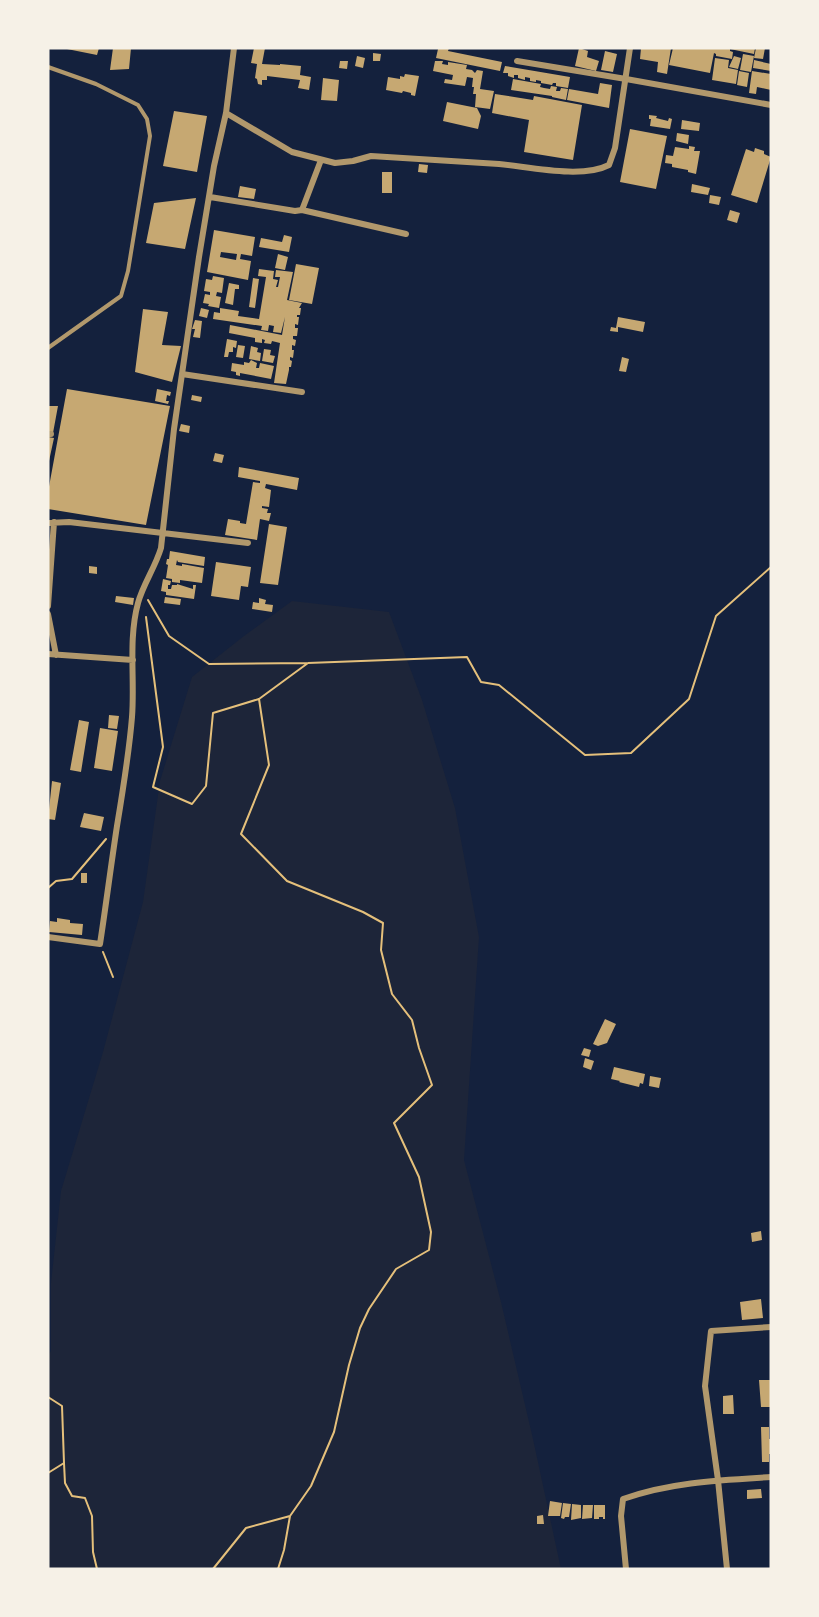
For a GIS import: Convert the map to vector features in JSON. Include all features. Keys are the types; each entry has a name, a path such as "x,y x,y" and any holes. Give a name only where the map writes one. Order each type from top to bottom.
{"street":[{"path":"48,937 100,944 132,718 134,681 132,660 137,604 157,563 161,548 174,429 199,257 214,166 226,113 234,48"},
{"path":"226,113 292,152 334,163 371,156 500,164 546,170 599,170 609,165 613,158 630,48"},
{"path":"517,61 626,78 771,105"},
{"path":"302,210 321,160"},
{"path":"210,197 295,211 302,210 406,234"},
{"path":"182,374 302,392"},
{"path":"48,606 51,522 69,522 248,543"},
{"path":"48,614 56,655"},
{"path":"48,654 132,660"},
{"path":"727,1569 705,1386 711,1331 771,1327"},
{"path":"626,1569 621,1516 623,1499 644,1491 718,1480 771,1477"}],"lane":[{"path":"48,67 96,84 138,105 147,119 150,136 128,271 121,296 48,348"}],"path":[{"path":"142,590 169,636 209,664 467,657 481,682 499,685 585,755 631,753 689,699 716,616 771,567"},
{"path":"145,613 164,747 153,787 192,804 206,786 213,713 259,699 309,663"},
{"path":"259,699 269,765 241,834 287,881 363,912 383,923 381,950 392,994 412,1020 432,1085 394,1123 419,1177 431,1232 429,1250 396,1269 369,1309 360,1328 334,1432 311,1486 290,1516 278,1569"},
{"path":"48,888 56,881 72,879 117,825"},
{"path":"100,944 113,977"},
{"path":"48,1397 62,1406 65,1483 72,1496 85,1498 92,1516 93,1552 97,1569"},
{"path":"48,1473 64,1463"},
{"path":"213,1569 246,1528 290,1516"}],"shaded area":[{"path":"292,601 389,612 422,700 455,808 479,937 464,1160 501,1302 561,1569 48,1569 48,1355 51,1351 51,1283 61,1191 103,1052 143,902 160,781 192,677"}],"building":[{"path":"67,48 99,48 97,55"},
{"path":"113,48 131,48 129,69 110,70"},
{"path":"254,48 265,48 262,64 301,66 300,75 311,77 309,90 298,88 300,80 267,76 267,80 262,80 262,85 258,84 255,78 257,64 251,63"},
{"path":"440,48 449,48 448,51 502,62 500,71 436,58"},
{"path":"579,48 588,51 587,57 599,61 596,71 575,66"},
{"path":"641,48 671,48 667,74 657,72 658,62 640,59"},
{"path":"673,48 755,48 754,54 730,49 733,52 732,59 716,56 714,53 710,73 669,65"},
{"path":"756,48 765,48 763,59 754,58"},
{"path":"605,51 617,54 613,72 601,70"},
{"path":"373,53 381,54 380,61 373,61"},
{"path":"743,54 754,56 751,72 740,70"},
{"path":"357,56 365,58 363,68 355,66"},
{"path":"734,56 741,58 738,69 729,67"},
{"path":"715,58 729,60 728,68 738,70 736,84 712,80"},
{"path":"754,60 771,64 771,71 753,68"},
{"path":"340,61 348,61 347,69 339,68"},
{"path":"435,61 443,61 442,64 448,65 448,62 467,65 466,69 475,73 477,70 483,71 480,89 494,91 490,109 475,107 476,94 473,94 473,78 467,77 465,86 444,83 445,79 452,80 453,75 433,71"},
{"path":"505,66 570,77 568,88 556,86 556,83 552,85 536,80 536,82 530,81 530,78 525,77 525,80 518,78 518,75 514,75 514,78 508,76 508,73 503,73"},
{"path":"739,71 749,73 747,87 737,85"},
{"path":"752,71 771,74 771,90 757,87 756,94 749,93"},
{"path":"405,74 419,76 415,96 403,91 402,93 386,90 388,77 400,79 400,76 404,77"},
{"path":"323,78 339,80 337,101 321,100"},
{"path":"513,79 541,84 540,87 544,88 557,87 556,91 560,91 561,88 568,89 566,100 511,90"},
{"path":"600,83 612,85 609,108 567,100 569,89 598,94"},
{"path":"495,94 533,100 534,96 582,105 573,160 524,152 529,120 492,113"},
{"path":"447,102 477,108 481,116 478,129 443,121"},
{"path":"174,111 207,116 197,172 163,166"},
{"path":"649,115 668,121 669,118 672,119 670,129 650,126"},
{"path":"682,120 700,123 699,131 681,129"},
{"path":"630,129 667,136 656,189 620,182"},
{"path":"677,133 689,135 688,144 676,141"},
{"path":"689,146 695,147 694,151 700,151 696,174 665,163 666,155 673,156 675,147 689,149"},
{"path":"755,148 771,157 757,203 731,195 746,149 754,152"},
{"path":"419,164 428,165 427,173 418,172"},
{"path":"382,172 392,172 392,193 382,193"},
{"path":"692,184 710,188 708,195 691,192"},
{"path":"240,186 256,189 254,199 238,197"},
{"path":"710,195 721,197 719,205 709,203"},
{"path":"196,198 185,249 146,243 154,203"},
{"path":"730,210 740,213 737,223 727,220"},
{"path":"214,230 255,237 252,256 241,254 240,259 251,261 248,280 207,272","holes":["221,252 237,254 236,260 220,257"]},
{"path":"284,235 292,237 289,252 259,247 261,238 282,242"},
{"path":"278,254 288,257 285,270 275,268"},
{"path":"296,264 319,268 312,304 289,300"},
{"path":"259,269 274,271 273,279 278,280 276,287 278,287 280,277 275,277 276,270 293,272 287,300 302,303 299,308 301,308 300,315 297,315 298,325 295,324 295,328 298,328 297,336 293,336 296,340 295,346 292,345 293,358 290,357 292,361 286,384 274,383 280,343 272,341 271,344 264,343 265,340 262,339 262,343 255,342 255,338 229,333 230,325 282,335 285,317 281,333 273,332 274,326 269,325 268,331 261,330 262,326 213,319 214,312 220,313 220,308 239,311 238,316 259,319 266,277 258,276"},
{"path":"213,276 224,278 222,293 217,292 216,296 221,297 219,308 203,303 205,294 210,295 210,292 204,291 206,279 212,280"},
{"path":"253,278 259,279 255,308 249,307"},
{"path":"229,283 239,285 239,289 235,289 233,305 225,303"},
{"path":"201,308 209,310 207,318 199,316"},
{"path":"143,309 168,312 162,345 181,346 172,382 135,372"},
{"path":"618,317 645,322 643,332 618,327 618,332 610,331 611,327 616,328"},
{"path":"195,320 202,321 200,338 193,337 195,329 192,329"},
{"path":"227,339 237,341 236,348 233,347 233,352 229,352 228,357 224,357"},
{"path":"238,345 245,346 243,358 236,357"},
{"path":"251,346 258,348 257,352 261,353 260,361 249,359"},
{"path":"264,349 271,350 270,355 275,356 273,363 262,361"},
{"path":"622,357 629,359 626,372 619,371"},
{"path":"251,360 257,363 256,368 259,368 260,363 274,366 271,379 240,373 240,376 231,371 232,363 244,365 244,362 249,363"},
{"path":"67,389 170,406 146,525 48,509 48,492"},
{"path":"157,389 171,392 170,396 167,395 168,404 155,401"},
{"path":"192,395 202,397 201,402 191,400"},
{"path":"48,406 58,406 53,433 48,432"},
{"path":"181,424 190,426 189,433 179,431"},
{"path":"48,437 54,438 49,461 48,461"},
{"path":"215,453 224,455 222,463 213,461"},
{"path":"239,467 299,478 297,490 266,484 265,488 271,490 269,507 262,506 262,508 268,509 267,513 271,513 269,521 260,519 257,540 225,535 228,519 246,524 253,482 260,483 260,481 238,477"},
{"path":"269,524 287,527 278,585 260,583"},
{"path":"170,551 205,557 204,566 177,560 176,565 204,568 202,583 180,580 180,583 172,582 172,579 166,578 168,565 166,564"},
{"path":"216,562 251,567 248,587 241,586 239,600 211,596"},
{"path":"89,566 97,567 97,574 89,573"},
{"path":"163,579 171,581 168,589 177,584 193,589 193,585 196,585 194,599 166,595 166,592 161,591"},
{"path":"116,596 134,598 133,605 115,602"},
{"path":"165,597 181,599 180,605 164,603"},
{"path":"259,598 266,600 265,604 273,605 272,612 252,609 253,602 259,603"},
{"path":"109,715 119,716 117,729 108,728"},
{"path":"79,720 89,722 81,772 70,770"},
{"path":"100,728 118,731 112,771 94,768"},
{"path":"52,781 61,783 55,820 48,819"},
{"path":"84,813 104,817 101,831 80,827"},
{"path":"81,873 87,873 87,883 81,883"},
{"path":"57,918 70,920 70,923 83,924 82,935 49,932 50,921 57,922"},
{"path":"605,1019 616,1024 607,1043 598,1046 593,1044"},
{"path":"584,1048 591,1050 589,1057 581,1055"},
{"path":"585,1058 594,1061 591,1070 583,1067"},
{"path":"614,1067 645,1074 643,1084 640,1083 639,1087 611,1079"},
{"path":"650,1076 661,1078 659,1088 649,1086"},
{"path":"761,1231 762,1240 752,1242 751,1233"},
{"path":"761,1299 763,1318 742,1320 740,1302"},
{"path":"759,1380 771,1380 771,1407 761,1407"},
{"path":"733,1395 734,1414 723,1414 723,1396"},
{"path":"761,1427 769,1427 771,1454 769,1454 769,1462 762,1462"},
{"path":"761,1489 762,1498 747,1499 747,1490"},
{"path":"550,1501 562,1503 560,1516 548,1516"},
{"path":"563,1503 571,1504 569,1517 564,1519 561,1518"},
{"path":"572,1504 581,1505 581,1518 571,1520"},
{"path":"583,1505 593,1505 592,1518 582,1519"},
{"path":"594,1505 605,1505 605,1519 599,1517 599,1519 594,1519"},
{"path":"543,1515 544,1524 537,1524 537,1516"}]}
